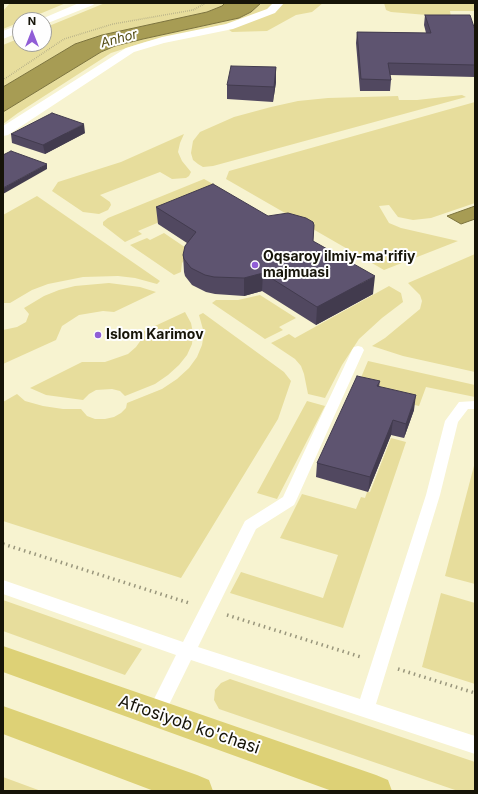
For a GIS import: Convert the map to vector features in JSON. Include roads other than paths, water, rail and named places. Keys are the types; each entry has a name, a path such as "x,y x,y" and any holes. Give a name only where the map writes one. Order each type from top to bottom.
{"main road":[{"name":"Afrosiyob ko'chasi","path":"3,659 376,791"},
{"path":"3,720 197,791"}],"street":[{"path":"52,15 82,3"},
{"path":"52,18 89,3"},
{"path":"3,132 130,50 162,40 229,27 271,11 279,3"}],"lane":[{"path":"156,714 250,525 289,501 358,350"},
{"path":"366,709 433,495 452,421 464,405 475,405"},
{"path":"3,587 187,651 475,745"}],"water":[{"name":"Anhor","path":"225,3 261,3 251,12 239,18 115,46 101,52 3,112 3,87 75,44 102,35 207,12 222,6"},
{"path":"475,206 475,219 461,224 447,216"}],"place":[{"name":"Oqsaroy ilmiy-ma'rifiy majmuasi","path":"255,265"},
{"name":"Islom Karimov","path":"98,335"}]}
